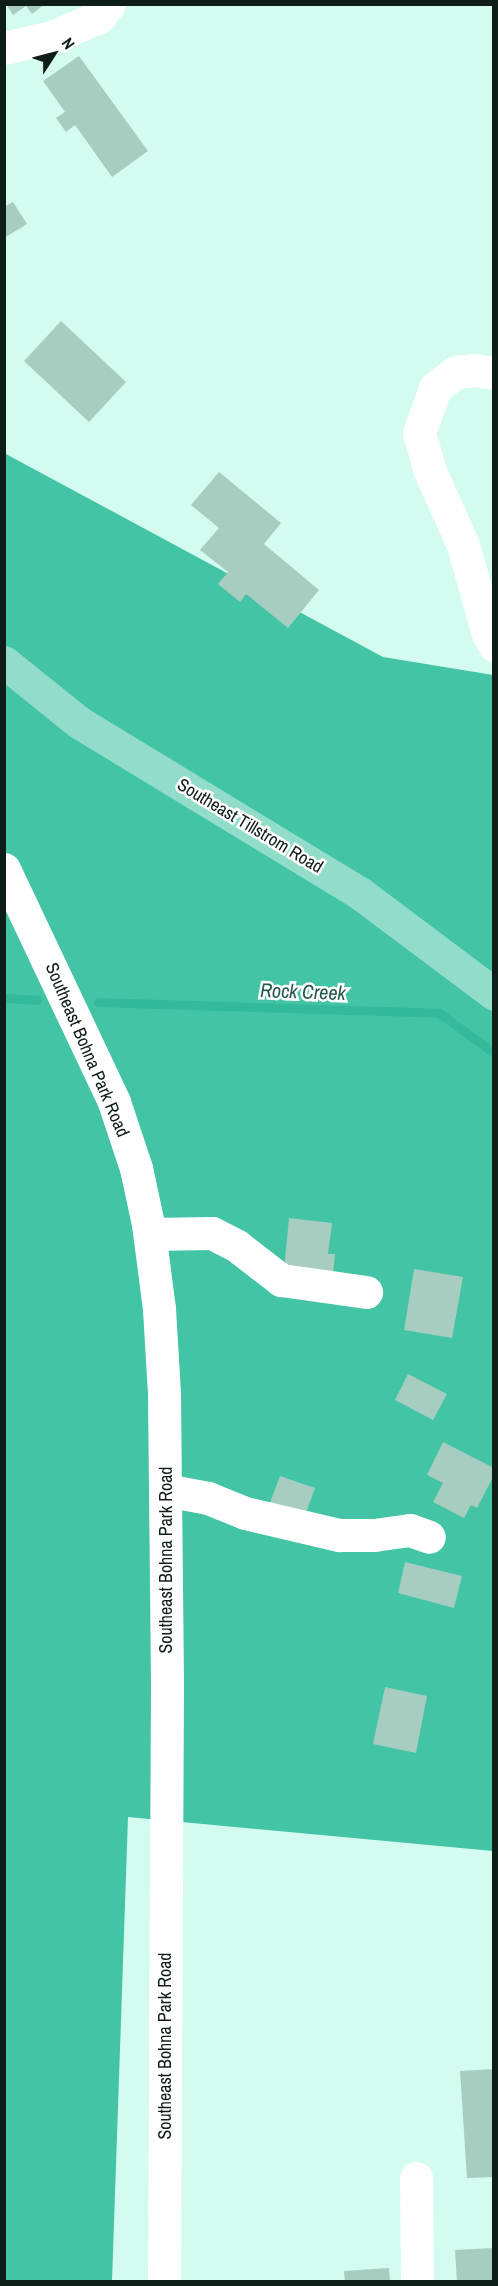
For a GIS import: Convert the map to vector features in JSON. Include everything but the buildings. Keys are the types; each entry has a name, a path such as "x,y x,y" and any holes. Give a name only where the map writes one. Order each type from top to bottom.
{"main road":[{"name":"Southeast Tillstrom Road","path":"4,663 80,723 361,894 494,994"}],"street":[{"path":"4,48 52,37 99,17 109,4"},
{"path":"494,373 475,370 456,372 435,387 424,412 419,433 429,469 463,545 494,645"},
{"name":"Southeast Bohna Park Road","path":"4,869 114,1102 136,1168 150,1234 159,1309 164,1383 165,1491 164,2282"},
{"path":"150,1234 212,1233 237,1246 281,1280 366,1292"},
{"path":"165,1491 208,1498 245,1514 339,1535 374,1535 410,1530 429,1537"},
{"path":"416,2178 417,2282"}],"green space":[{"path":"4,453 383,657 493,675 493,1851 128,1817 112,2281 5,2281"}],"waterway":[{"name":"Rock Creek","path":"4,998 37,1000"},
{"name":"Rock Creek","path":"98,1002 439,1013 494,1053"}]}
